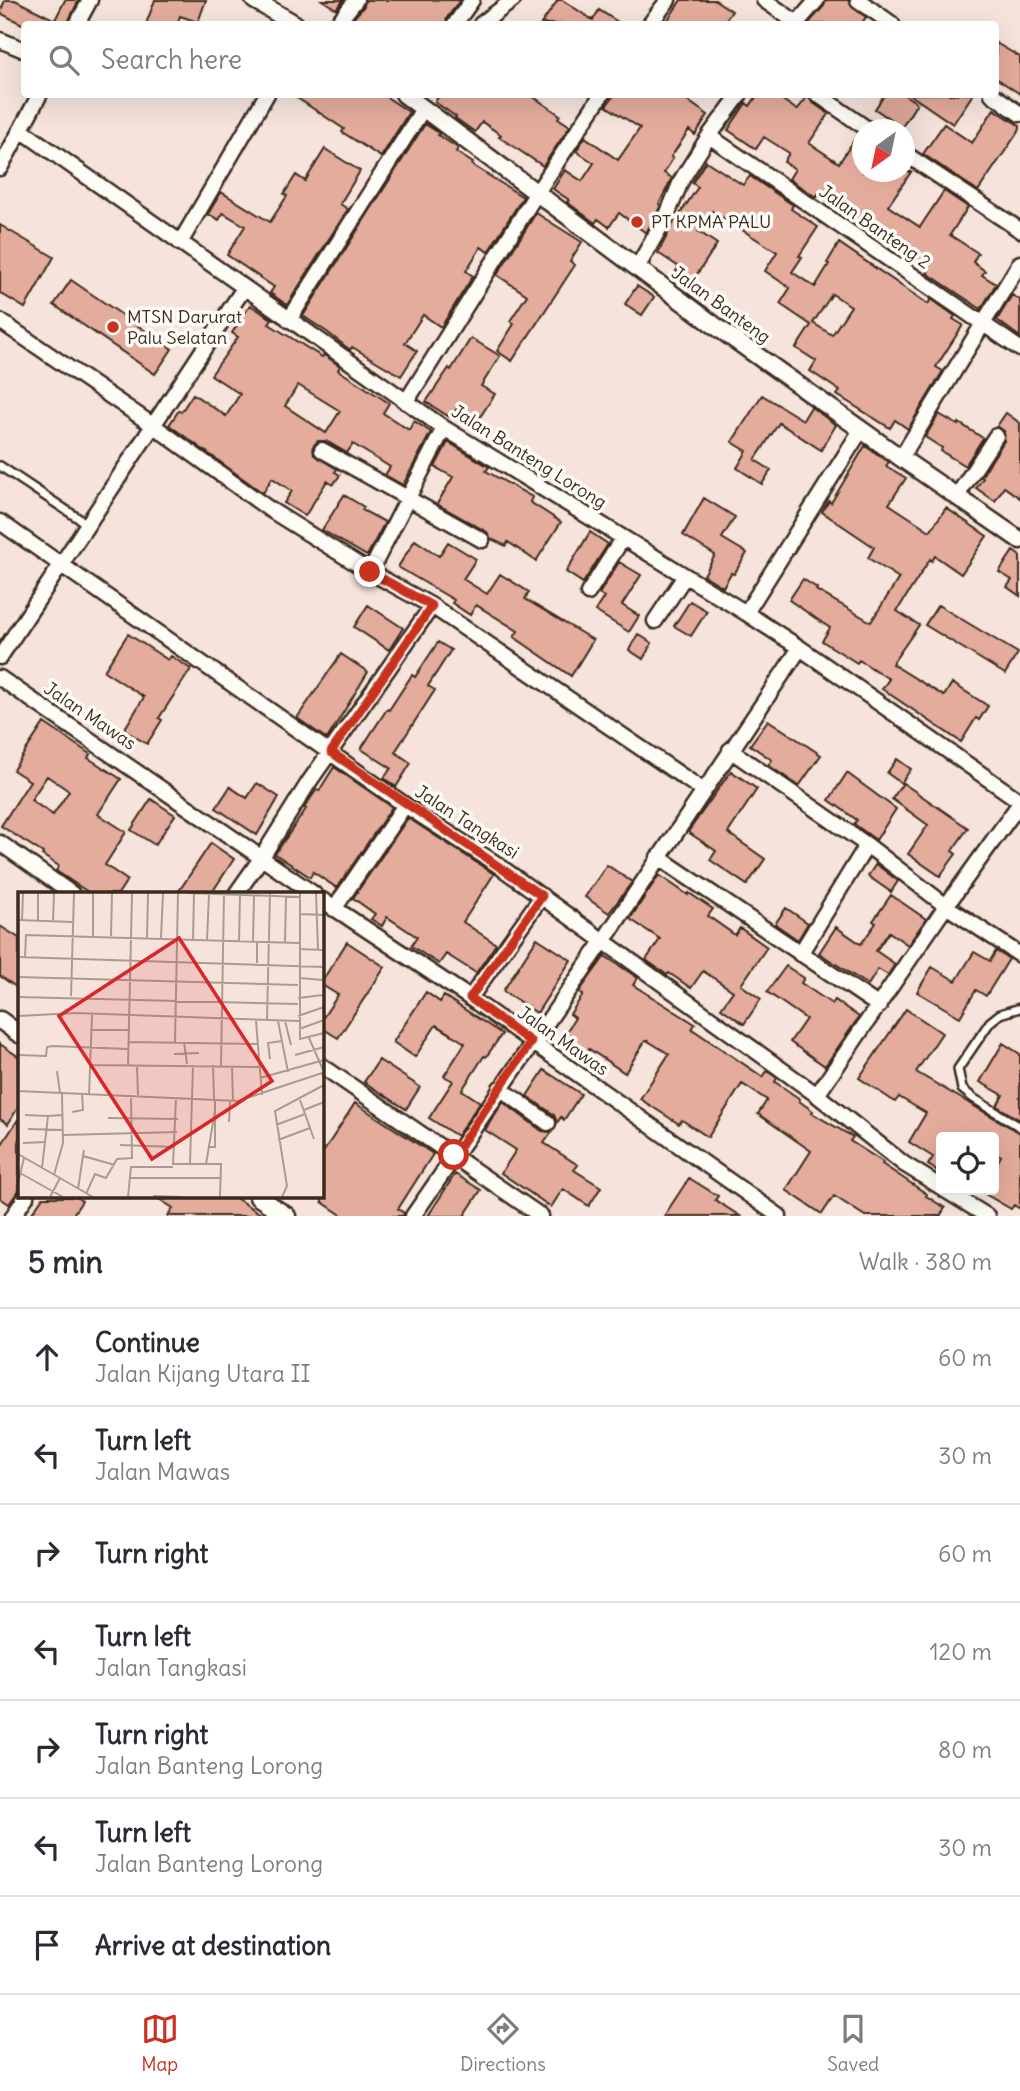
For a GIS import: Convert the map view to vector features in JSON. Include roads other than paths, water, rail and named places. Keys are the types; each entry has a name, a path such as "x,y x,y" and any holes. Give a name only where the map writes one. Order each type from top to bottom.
{"street":[{"path":"79,21 90,0"},
{"path":"254,0 290,21"},
{"path":"339,21 356,0"},
{"path":"457,21 472,0"},
{"path":"485,21 513,0"},
{"path":"652,21 668,0"},
{"path":"764,0 793,21"},
{"path":"800,21 817,0"},
{"path":"858,0 888,21"},
{"path":"0,40 21,49"},
{"path":"0,168 38,98"},
{"path":"180,243 265,98"},
{"path":"406,402 599,98"},
{"path":"637,268 667,215 682,179 737,98"},
{"path":"823,98 853,119"},
{"path":"998,98 1020,114"},
{"path":"289,320 416,100"},
{"name":"Jalan Banteng","path":"416,100 536,194 637,268 861,430 1020,540"},
{"name":"Jalan Banteng Lorong","path":"21,130 444,428 800,648 1020,802 817,1095"},
{"name":"Jalan Banteng 2","path":"709,136 1020,349"},
{"path":"915,160 1020,230"},
{"path":"901,458 1020,263"},
{"path":"0,657 244,288"},
{"path":"0,321 269,509 370,572 432,606 704,791"},
{"path":"370,572 444,428"},
{"path":"746,613 861,430"},
{"path":"957,496 996,436"},
{"path":"322,450 482,540"},
{"name":"Jalan Tangkasi","path":"0,523 405,805 542,896 817,1095 904,1164 936,1185"},
{"path":"587,593 623,538"},
{"path":"654,621 685,576"},
{"path":"237,892 309,782 432,606"},
{"path":"413,1216 604,940 800,648"},
{"name":"Jalan Mawas","path":"0,678 311,892"},
{"path":"730,750 867,845 946,906 1020,955"},
{"path":"334,909 405,805"},
{"path":"0,844 69,892"},
{"path":"800,954 867,845"},
{"path":"658,857 879,1006"},
{"path":"470,998 542,896"},
{"name":"Jalan Mawas","path":"324,902 470,998 779,1216"},
{"path":"0,1020 18,1033"},
{"path":"324,1067 541,1216"},
{"path":"500,1088 548,1123"},
{"name":"Jalan Tangkasi","path":"953,1195 987,1216"},
{"path":"0,1208 12,1216 25,1198"},
{"path":"259,1198 286,1216"}],"lane":[{"path":"0,466 87,524"},
{"path":"1020,1008 1000,1014 990,1021 958,1069 962,1089 1020,1127"}],"place":[{"name":"PT KPMA PALU","path":"637,222"},
{"name":"MTSN Darurat Palu Selatan","path":"113,327"}]}
